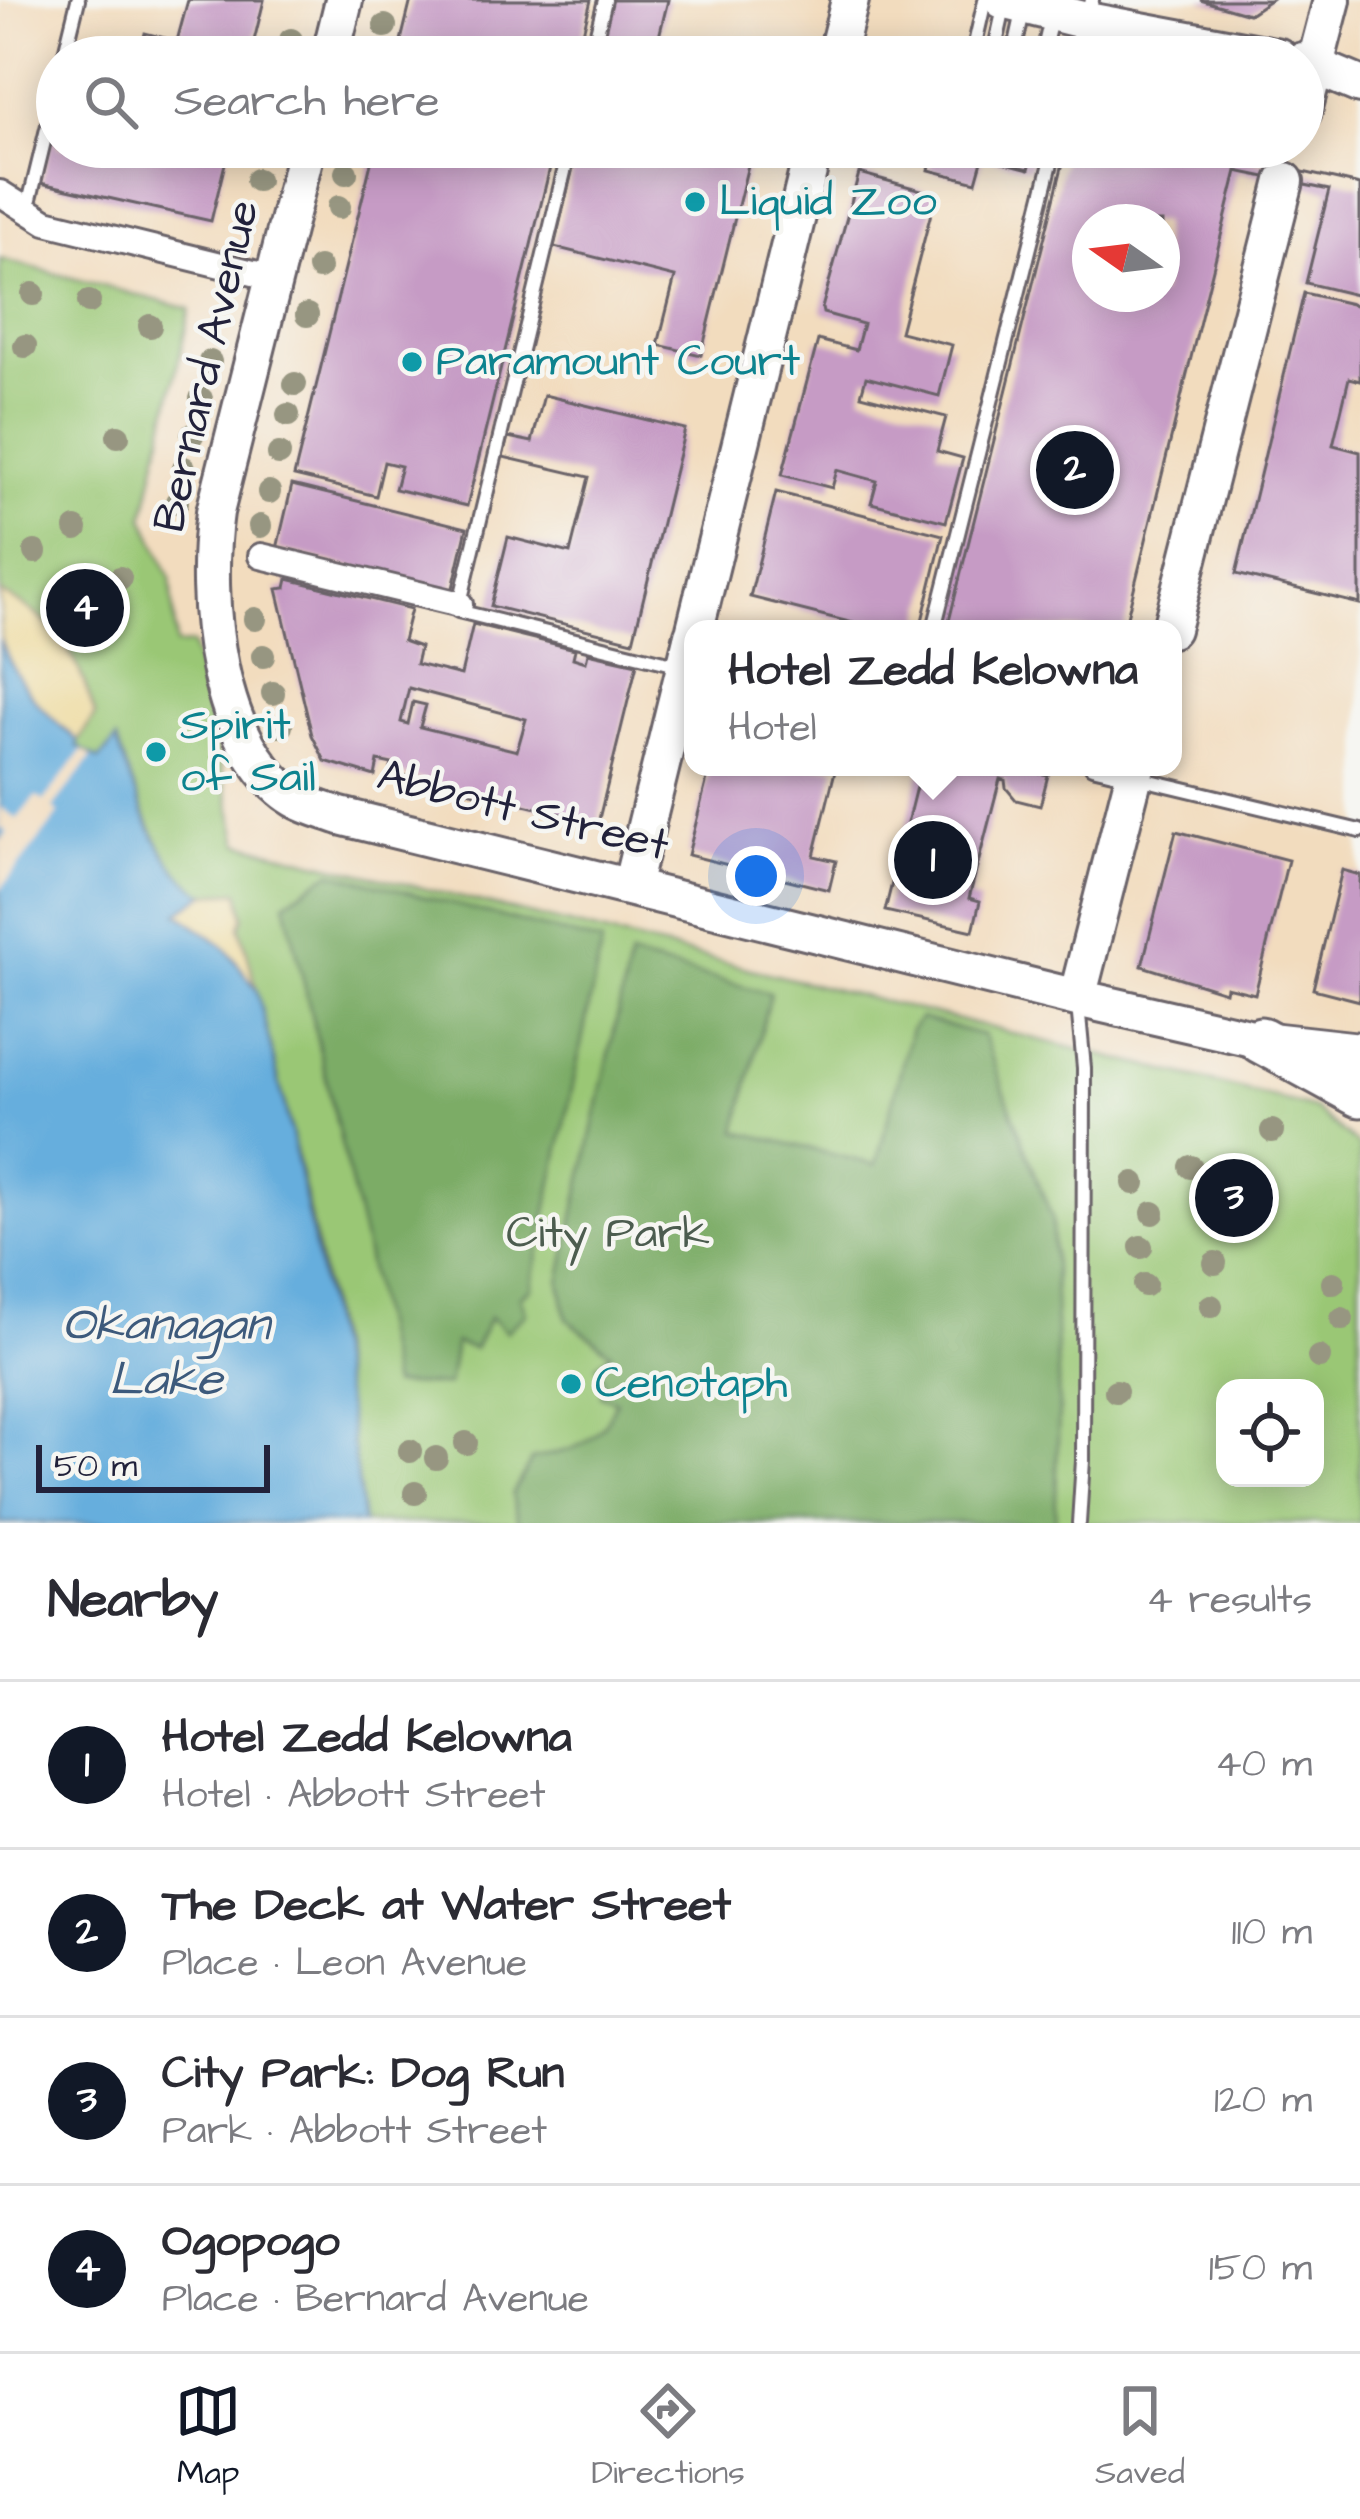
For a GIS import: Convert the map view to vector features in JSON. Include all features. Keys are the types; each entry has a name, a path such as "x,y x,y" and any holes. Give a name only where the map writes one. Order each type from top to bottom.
{"highway":[{"path":"1261,1040 1360,1094"}],"main road":[{"path":"335,36 344,0"},
{"path":"841,36 850,0"},
{"path":"1313,36 1332,0"},
{"path":"1044,6 1183,36"},
{"path":"1324,58 1360,54"},
{"path":"1324,71 1360,85"},
{"name":"Bernard Avenue","path":"296,799 265,770 244,740 218,657 212,585 215,512 302,168"},
{"path":"698,620 809,168"},
{"path":"1173,620 1288,168"},
{"path":"631,887 684,678"},
{"path":"1078,998 1133,776"},
{"name":"Abbott Street","path":"296,799 340,816 1078,998 1261,1040 1360,1051"}],"street":[{"path":"0,193 46,222 274,278"},
{"path":"261,556 460,604"}],"lane":[{"path":"69,36 78,0"},
{"path":"596,36 605,0"},
{"path":"977,36 985,0"},
{"path":"1014,36 1044,6"},
{"path":"1025,36 1044,6"},
{"path":"1043,36 1044,6"},
{"path":"1044,6 1064,36"},
{"path":"27,212 38,168"},
{"path":"564,168 458,611 684,649"},
{"path":"936,620 1050,168"},
{"path":"1149,776 1360,831"},
{"path":"1078,998 1084,1069 1084,1460 1079,1523"}],"green space":[{"name":"City Park","path":"0,259 190,309 144,517 171,579 176,645 192,644 239,843 1315,1109 1360,1147 1360,1523 363,1523 327,1298 240,927 244,916 239,892 201,892 173,867 139,801 117,741 99,761 76,745 95,715 81,674 52,628 0,593"},
{"path":"331,872 602,943 531,1289 520,1296 526,1313 506,1332 490,1317 474,1349 455,1343 448,1385 392,1385 363,1237 285,902"},
{"path":"630,957 770,993 737,1131 876,1165 911,1029 920,1018 983,1035 1052,1218 1059,1408 1055,1523 518,1523 512,1494 532,1459 584,1443 602,1428 616,1401 601,1395 604,1382 597,1365 611,1353 567,1319 560,1282"}],"sand":[{"path":"0,593 52,628 73,657 95,715 78,741 42,709 13,672 1,642"},
{"path":"239,892 244,917 240,927 257,990 225,947 177,912 205,894"}],"water":[{"name":"Okanagan Lake","path":"0,640 23,684 78,741 77,746 99,760 116,740 160,846 187,881 205,894 178,913 225,947 257,990 348,1414 363,1523 0,1523"}],"pier":[{"path":"83,750 92,757 53,808 59,814 0,890 0,841 7,832 0,827 0,807 17,819 36,796 44,801"}],"building":[{"path":"188,0 264,0 255,36 178,36"},
{"path":"411,0 591,0 582,36 402,36"},
{"path":"610,0 668,0 659,36 601,36"},
{"path":"1200,0 1270,0 1249,14"},
{"path":"45,168 224,168 211,221 41,183"},
{"path":"370,168 550,168 467,506 395,489 401,466 384,462 376,496 294,476"},
{"path":"573,168 747,168 701,355 658,345 675,277 554,247"},
{"path":"929,168 980,168 976,182"},
{"path":"1062,168 1285,168 1360,185 1360,296 1306,283 1329,190 1237,171 1126,620 949,620"},
{"path":"859,173 936,194 900,332 952,345 939,396 866,377 861,395 946,417 937,451 963,458 946,522 871,503 877,481 837,470 832,488 782,475 818,340 856,350 863,324 823,313 822,308"},
{"path":"1304,293 1360,306 1360,381 1349,378 1333,445 1360,452 1360,604 1236,574"},
{"path":"544,395 685,429 633,641 491,606 508,537 570,553 589,477 503,457 508,437 532,442"},
{"path":"292,485 467,528 452,592 277,549"},
{"path":"776,492 943,535 922,620 841,620 750,597"},
{"path":"288,579 411,609 403,641 420,647 416,664 461,675 473,624 575,649 573,658 586,662 588,653 637,664 598,823 390,772 392,764 378,761 375,776 325,761 312,735 277,589 286,588","holes":["409,688 526,719 517,751 420,727 426,705 413,702 408,724 401,722"]},
{"path":"708,776 834,776 814,856 836,861 829,890 688,855"},
{"path":"919,776 1048,776 1040,806 1016,800 1000,779 969,898 980,901 973,931 885,911"},
{"path":"1176,831 1288,860 1255,994 1226,987 1225,992 1142,966"},
{"path":"1342,870 1360,875 1360,1001 1313,989"}],"place":[{"name":"Liquid Zoo","path":"695,202"},
{"name":"Paramount Court","path":"412,362"},
{"name":"The Deck at Water Street","path":"1075,470"},
{"name":"Ogopogo","path":"85,608"},
{"name":"Spirit of Sail","path":"156,752"},
{"name":"Hotel Zedd Kelowna","path":"933,860"},
{"name":"City Park: Dog Run","path":"1234,1198"},
{"name":"Cenotaph","path":"571,1384"}]}
